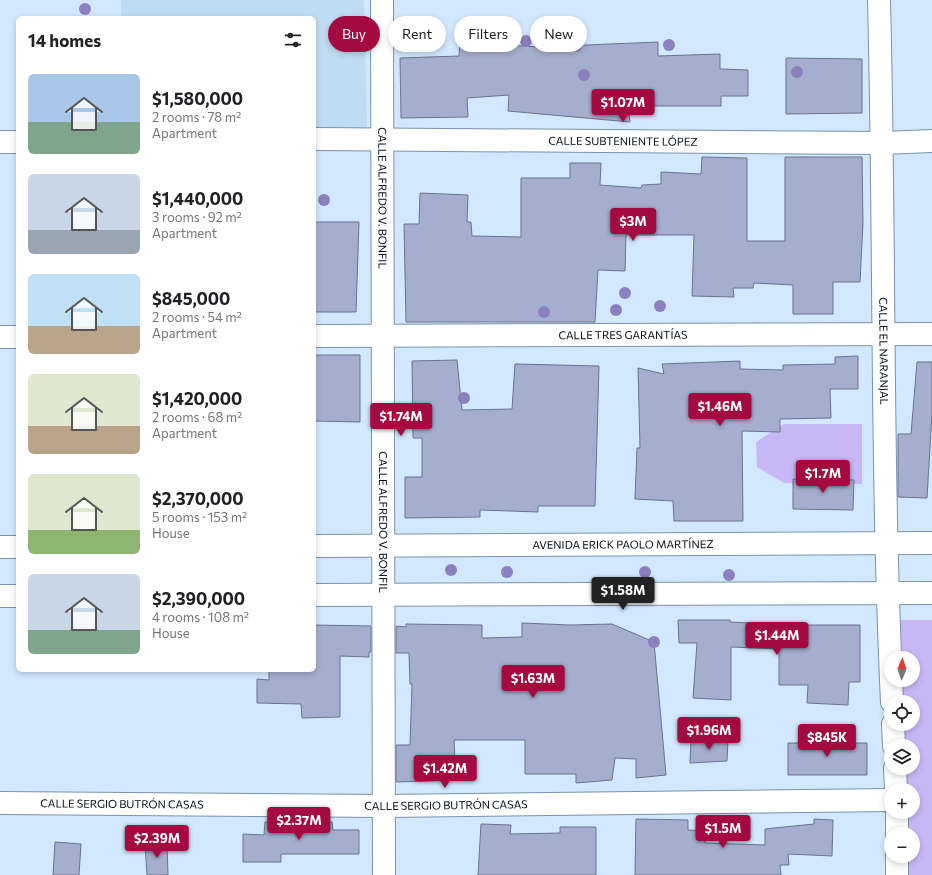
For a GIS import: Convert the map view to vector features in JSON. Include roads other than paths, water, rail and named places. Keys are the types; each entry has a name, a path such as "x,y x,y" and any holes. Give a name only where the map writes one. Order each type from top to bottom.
{"street":[{"name":"CALLE ALFREDO V. BONFIL","path":"382,0 384,546 382,595 384,875"},
{"name":"CALLE EL NARANJAL","path":"879,0 883,143 883,334 886,543 892,695"},
{"name":"CALLE SUBTENIENTE LÓPEZ","path":"316,139 883,143 932,141"},
{"path":"0,142 16,142"},
{"name":"CALLE TRES GARANTÍAS","path":"316,336 932,334"},
{"path":"0,337 16,337"},
{"name":"AVENIDA ERICK PAOLO MARTÍNEZ","path":"316,546 932,543"},
{"path":"0,547 16,547"},
{"path":"316,595 932,593"},
{"path":"0,596 16,596"},
{"name":"CALLE SERGIO BUTRÓN CASAS","path":"0,803 383,806 884,800"},
{"path":"897,863 897,875"}]}
